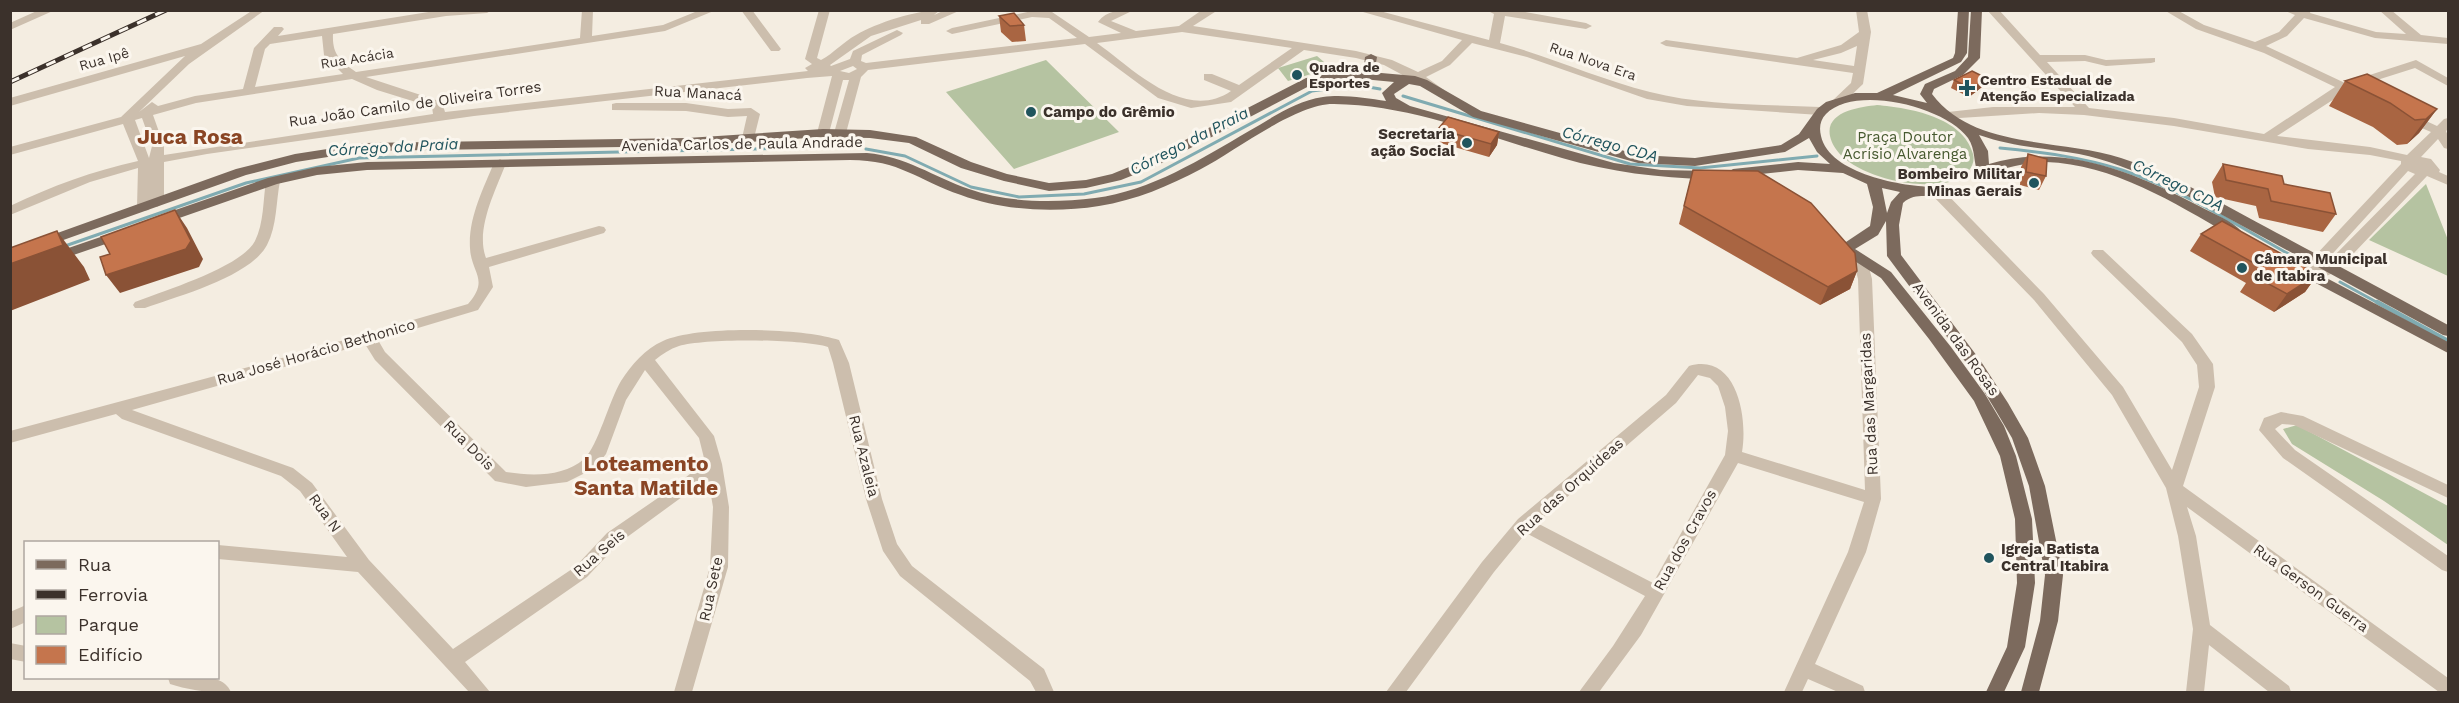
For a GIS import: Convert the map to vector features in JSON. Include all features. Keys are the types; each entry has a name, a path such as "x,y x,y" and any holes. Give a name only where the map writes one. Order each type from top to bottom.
{"main road":[{"path":"1875,96 1958,60 1961,53 1964,10"},
{"path":"1944,114 1926,94 1929,87 1959,73 1974,58 1977,14"},
{"path":"1352,74 1369,68 1369,56"},
{"name":"Avenida Carlos de Paula Andrade","path":"10,255 241,172 296,158 366,147 687,142 823,133 870,134 912,140 966,165 1004,177 1049,187 1086,184 1116,177 1151,163 1310,81 1352,74 1406,80 1438,90 1477,114 1638,159 1695,162 1785,148 1804,136 1812,123"},
{"path":"1406,80 1388,93 1391,100 1406,109"},
{"path":"1936,191 1914,191 1873,182 1845,169 1814,139 1812,123 1820,111 1838,101 1875,96 1899,99 1944,114 1962,125 2011,142 2081,152 2115,160 2163,177 2323,270 2448,348"},
{"name":"Avenida Carlos de Paula Andrade","path":"150,223 273,181 317,171 368,166 500,163 826,157 889,160 975,196 1020,204 1095,203 1156,188 1291,111 1329,100 1353,101 1453,118 1636,173 1679,176 1798,166 1845,169"},
{"path":"1962,125 1977,140 1985,155 1983,170 2004,160 2017,159 2049,159 2098,168 2153,187 2248,240"},
{"path":"823,133 815,148 826,157 839,146 840,133"},
{"path":"1722,174 1762,182"},
{"path":"1846,250 1852,242 1874,231 1877,225 1881,203 1873,182"},
{"path":"1868,268 1893,256 1891,236 1895,204 1914,191"},
{"path":"42,262 130,231"},
{"name":"Avenida das Rosas","path":"1833,235 1846,250 1868,268 1886,275 1980,398 2000,436 2014,471 2026,526 2026,577 2016,649 1995,693"},
{"name":"Avenida das Rosas","path":"1893,256 1975,364 2020,438 2033,474 2047,531 2054,575 2049,621 2030,693"},
{"path":"2323,270 2448,331"},
{"path":"2014,471 2033,474"}],"street":[{"path":"10,27 50,10"},
{"name":"Rua Ipê","path":"10,102 213,44 260,10"},
{"path":"267,41 446,13 487,10"},
{"path":"585,39 588,10"},
{"name":"Rua Acácia","path":"10,151 146,112 248,90 665,28 711,10"},
{"path":"746,10 775,49"},
{"path":"802,71 813,54 825,10"},
{"path":"823,133 834,68 852,42 935,10"},
{"path":"840,133 858,68 857,53 956,10"},
{"path":"1130,10 1107,18 1104,22 1136,35"},
{"path":"1182,29 1199,16 1213,10"},
{"name":"Rua Nova Era","path":"1361,10 1531,55 1647,95 1687,102 1820,111"},
{"path":"1388,10 1402,21"},
{"path":"1788,60 1825,55 1858,43 1864,32 1861,10"},
{"path":"1838,101 1857,84 1869,10"},
{"path":"2169,10 2229,39 2256,46 2371,100"},
{"path":"2288,10 2375,35 2448,41"},
{"path":"2384,10 2415,37"},
{"path":"1494,46 1496,11 1586,26"},
{"path":"1977,14 1993,12 2085,111"},
{"path":"2256,46 2283,34 2304,13"},
{"path":"952,31 1032,14 1052,15 1162,95 1191,104 1215,102 1240,90 1302,46"},
{"path":"248,90 260,48 278,29"},
{"name":"Rua João Camilo de Oliveira Torres","path":"10,211 47,192 151,162 440,115 1182,29 1215,31 1369,56 1396,64 1406,80"},
{"path":"328,32 326,43 331,57 350,74 438,105 440,115"},
{"path":"1369,56 1406,80 1446,63 1469,40"},
{"path":"1666,43 1859,70"},
{"path":"150,205 151,162 158,146 146,112 213,44"},
{"path":"151,162 127,117 155,89 213,44"},
{"path":"2085,58 2100,50"},
{"path":"813,54 834,68"},
{"path":"2039,59 2085,58 2106,63 2151,60"},
{"path":"2267,137 2344,87 2416,64 2448,83"},
{"path":"782,76 802,71 834,68"},
{"path":"1208,77 1240,90"},
{"path":"1857,84 1875,96"},
{"name":"Rua Manacá","path":"616,107 686,106 728,113 751,112 754,114 748,138"},
{"path":"2391,109 2440,132 2448,145"},
{"path":"1944,114 1983,111 2115,112 2343,149 2382,152 2430,170 2448,181"},
{"path":"2323,270 2409,161 2448,122"},
{"path":"2323,270 2430,170 2448,150"},
{"name":"Rua José Horácio Bethonico","path":"10,437 283,363 368,336 473,307 485,294 487,284 483,264 476,251 480,220 500,163"},
{"path":"140,305 220,273 253,254 262,243 273,181"},
{"path":"1936,191 2039,297 2118,390 2174,488 2187,536 2202,629 2195,693"},
{"path":"10,203 47,192"},
{"path":"483,264 600,230"},
{"path":"2098,253 2187,338 2205,364 2207,387 2174,488"},
{"path":"2291,264 2323,270"},
{"name":"Rua das Margaridas","path":"1793,693 1857,552 1873,498 1874,450 1864,325 1868,268"},
{"name":"Rua Dois","path":"368,336 380,356 501,477 525,483 556,478 582,468 597,454 617,401 631,376 647,360"},
{"name":"Rua Azaleia","path":"647,360 670,343 695,338 814,336 834,344 842,363 874,499 890,546 906,571 1037,675 1045,693"},
{"name":"Rua Sete","path":"647,360 658,378 706,436 714,464 721,507 719,567 683,693"},
{"name":"Rua das Orquídeas","path":"1395,693 1488,567 1524,524 1671,399 1694,370 1711,370 1720,376"},
{"name":"Rua dos Cravos","path":"1588,693 1603,677 1656,593 1733,455 1735,414 1727,387 1720,376"},
{"name":"Rua N","path":"118,408 128,415 287,472 306,487 363,565 481,693"},
{"path":"2448,492 2297,420 2281,418 2270,422 2267,430 2289,454 2448,564"},
{"path":"1733,455 1873,498"},
{"name":"Rua Seis","path":"452,660 581,572 613,538 658,508 714,464"},
{"name":"Rua Gerson Guerra","path":"2174,488 2448,688"},
{"path":"1524,524 1656,593"},
{"path":"219,552 242,552 305,561 363,565"},
{"path":"10,622 24,613"},
{"path":"2202,629 2282,693"},
{"path":"1804,668 1856,693"},
{"path":"184,679 206,682 222,693"}],"green space":[{"name":"Quadra de Esportes","path":"1317,56 1331,68 1288,81 1278,68"},
{"name":"Campo do Grêmio","path":"1046,60 1119,132 1014,169 946,92"},
{"name":"Praça Doutor Acrísio Alvarenga","path":"1877,105 1919,112 1947,123 1967,141 1974,158 1970,169 1958,179 1944,183 1906,183 1866,171 1849,162 1836,150 1830,136 1833,121 1846,112"},
{"path":"2426,184 2448,240 2448,276 2369,240"},
{"path":"2297,425 2448,506 2448,545 2384,501 2292,444 2283,429"}],"building":[{"path":"1014,13 1024,25 1010,26 999,16"},
{"path":"1972,71 1986,78 1972,89 1954,80"},
{"path":"2367,74 2437,109 2426,119 2415,120 2390,103 2345,81"},
{"path":"1448,117 1499,132 1491,144 1438,129"},
{"path":"2028,154 2047,159 2046,176 2026,172"},
{"path":"2223,164 2282,176 2284,184 2330,193 2336,214 2271,201 2268,189 2226,180"},
{"path":"1693,170 1758,171 1811,203 1855,253 1857,271 1828,287 1684,206"},
{"path":"175,210 191,241 186,249 106,275 100,257 110,254 101,237"},
{"path":"2222,221 2318,274 2287,294 2252,275 2263,268 2201,234"},
{"path":"57,231 63,245 10,264 10,248"}],"waterway":[{"name":"Córrego da Praia","path":"866,149 905,156 971,187 1019,197 1084,194 1141,182 1312,91 1357,85 1380,89"},
{"name":"Córrego CDA","path":"1403,96 1630,164 1700,168 1817,156"},
{"name":"Córrego da Praia","path":"65,246 246,183 359,158 795,148"},
{"name":"Córrego CDA","path":"2000,148 2077,158 2122,170 2213,211 2301,261"},
{"name":"Córrego CDA","path":"2340,282 2380,304"},
{"name":"Córrego CDA","path":"2377,302 2448,341"}],"railway":[{"path":"10,82 166,10"}],"place":[{"name":"Quadra de Esportes","path":"1297,75"},
{"name":"Centro Estadual de Atenção Especializada","path":"1967,88"},
{"name":"Campo do Grêmio","path":"1031,112"},
{"name":"Secretaria ação Social","path":"1467,143"},
{"name":"Bombeiro Militar Minas Gerais","path":"2034,183"},
{"name":"Câmara Municipal de Itabira","path":"2242,268"},
{"name":"Igreja Batista Central Itabira","path":"1989,558"}],"district":[{"name":"Juca Rosa","path":"190,136"},
{"name":"Loteamento Santa Matilde","path":"646,475"}]}
